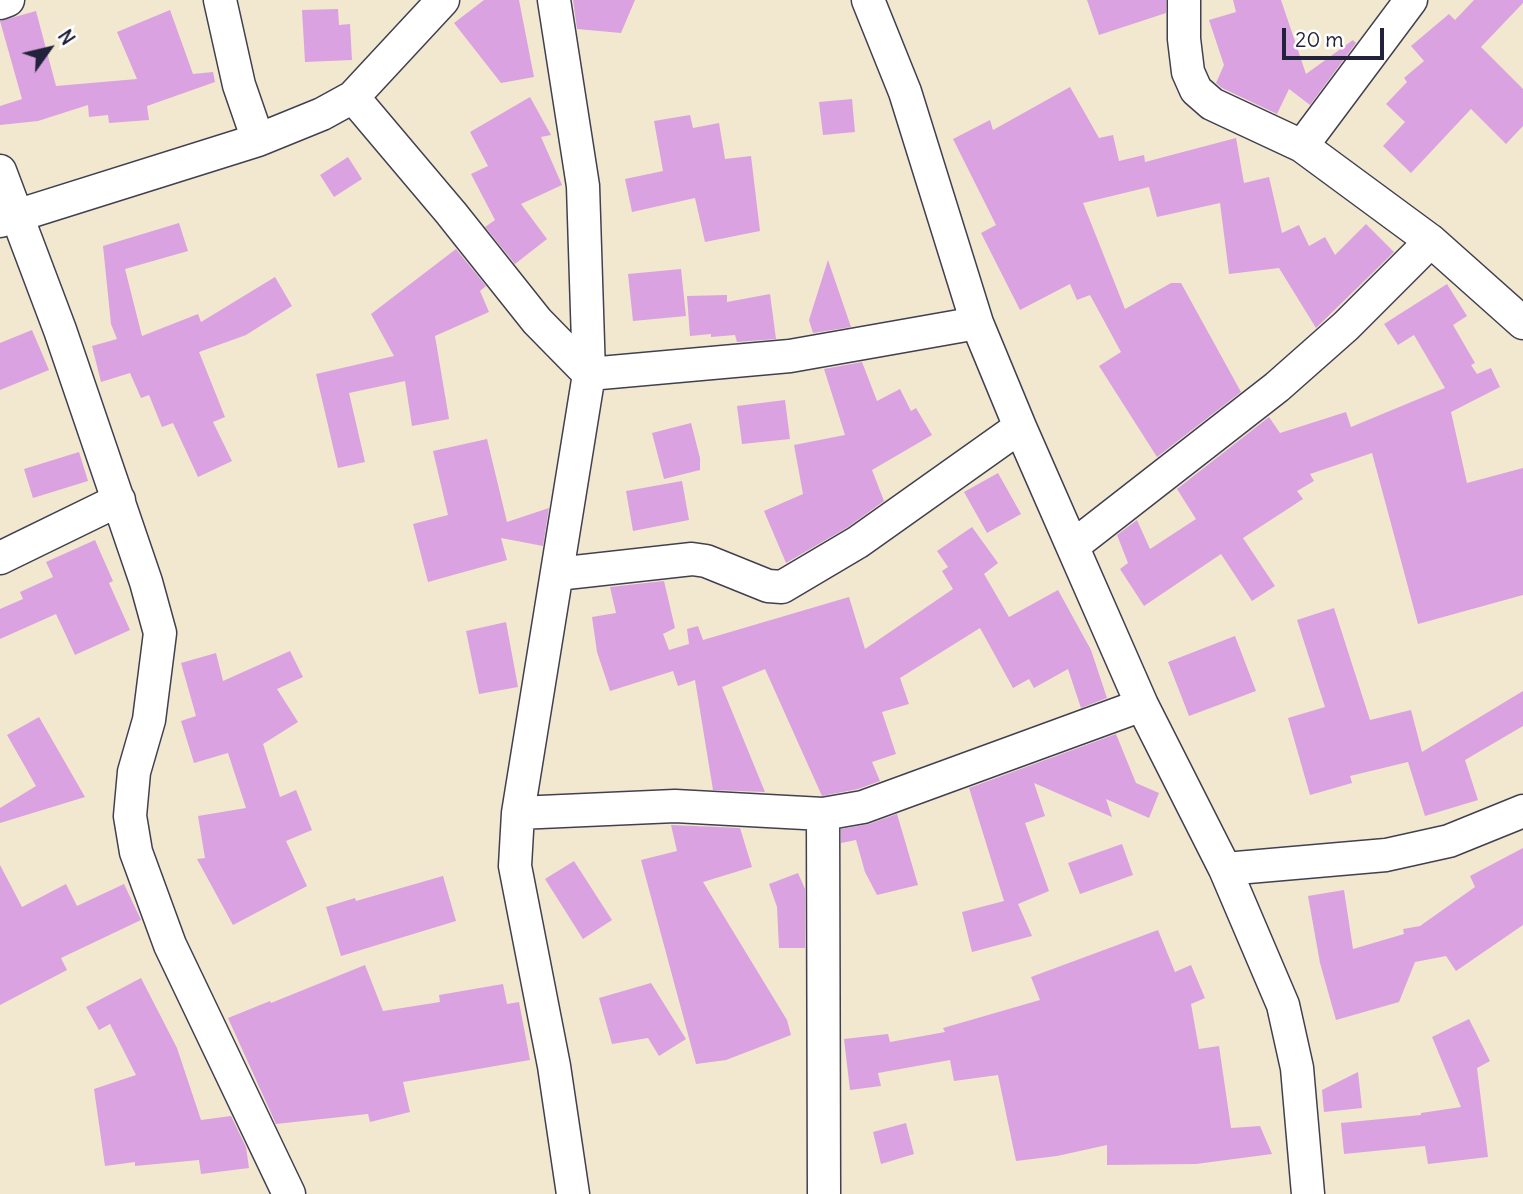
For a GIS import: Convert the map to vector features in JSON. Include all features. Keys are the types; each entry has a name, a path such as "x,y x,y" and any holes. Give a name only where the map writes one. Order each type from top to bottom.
{"street":[{"path":"0,3 8,0"},
{"path":"220,0 239,85 257,140"},
{"path":"9,219 257,140 322,114 353,97 443,0"},
{"path":"554,0 583,186 589,374 518,813 515,866 554,1066 573,1194"},
{"path":"868,0 905,92 977,323 1142,705 1226,869 1283,1005 1297,1068 1308,1194"},
{"path":"1184,0 1184,39 1188,72 1196,90 1212,104 1302,146 1431,241 1523,323"},
{"path":"1302,146 1411,0"},
{"path":"353,97 537,321 589,374"},
{"path":"0,171 9,219 119,500 160,633 149,720 134,772 130,816 136,852 170,945 289,1194"},
{"path":"1073,546 1277,387 1346,326 1431,241"},
{"path":"589,374 790,356 977,323"},
{"path":"557,574 692,559 706,561 768,586 782,587 858,542 1020,427"},
{"path":"0,558 119,500"},
{"path":"518,813 675,806 823,814 863,807 1142,705"},
{"path":"1226,869 1386,855 1449,841 1523,811"},
{"path":"823,814 824,1194"}],"building":[{"path":"484,0 519,0 534,77 501,83 454,23"},
{"path":"573,0 635,0 621,33 577,29"},
{"path":"1087,0 1166,0 1166,13 1099,35"},
{"path":"1233,0 1281,0 1306,74 1353,40 1356,43 1310,105 1289,89 1277,114 1216,83 1224,65 1209,20 1236,12"},
{"path":"1474,0 1523,0 1481,47 1523,89 1523,126 1506,144 1471,109 1411,173 1383,146 1405,122 1386,104 1407,82 1404,78 1424,61 1411,46 1449,14 1455,20"},
{"path":"338,9 339,25 350,24 352,60 305,62 302,10"},
{"path":"170,10 193,74 213,72 215,82 147,106 149,120 109,123 108,115 89,117 88,105 38,121 0,125 0,106 22,99 0,21 36,11 56,86 137,79 117,32"},
{"path":"1070,87 1099,138 1113,135 1119,161 1144,155 1145,162 1236,138 1244,183 1269,177 1282,233 1299,225 1309,246 1325,237 1335,255 1366,224 1394,252 1316,328 1279,268 1229,274 1220,203 1157,217 1149,187 1083,203 1125,309 1171,283 1181,283 1241,392 1157,457 1099,366 1121,352 1090,295 1077,300 1070,284 1020,310 981,233 996,225 953,139 990,120 993,130"},
{"path":"530,97 551,135 541,137 562,185 521,204 547,239 515,264 485,227 495,220 471,174 488,166 470,132"},
{"path":"852,99 855,132 823,135 819,102"},
{"path":"690,115 693,128 719,123 725,159 751,156 760,231 705,242 695,198 632,212 625,179 663,171 654,121"},
{"path":"348,157 362,179 334,197 320,175"},
{"path":"179,223 188,251 125,269 142,336 198,314 201,322 275,277 292,306 246,335 199,352 225,417 213,422 232,461 198,477 173,423 162,427 149,395 141,398 130,373 101,382 92,346 117,339 111,324 103,246"},
{"path":"456,249 486,286 480,291 489,312 435,336 449,419 412,426 405,381 349,393 365,462 338,468 316,374 394,356 371,314"},
{"path":"828,260 851,327 813,333 809,320"},
{"path":"681,269 686,316 633,321 628,274"},
{"path":"1447,284 1467,316 1453,325 1475,363 1471,365 1477,374 1491,368 1500,387 1451,412 1467,483 1523,468 1523,595 1418,624 1372,453 1310,474 1314,481 1297,491 1303,499 1243,538 1275,586 1252,601 1221,554 1144,606 1120,569 1128,563 1117,535 1137,520 1150,549 1196,519 1177,489 1269,417 1280,433 1346,412 1351,427 1445,388 1414,335 1398,345 1384,324"},
{"path":"770,294 776,339 737,342 735,335 690,336 687,296 727,295 727,302"},
{"path":"32,330 49,370 0,390 0,343"},
{"path":"862,362 877,401 900,389 911,411 916,408 932,435 872,470 884,501 848,527 786,563 764,511 803,494 794,445 845,435 824,369"},
{"path":"785,400 790,439 742,444 737,406"},
{"path":"691,423 700,458 700,470 664,479 652,433"},
{"path":"487,439 507,522 549,508 543,546 501,538 507,560 428,582 413,524 448,515 433,451"},
{"path":"79,452 88,481 33,498 24,469"},
{"path":"998,473 1021,514 987,533 964,492"},
{"path":"682,481 689,520 633,531 626,491"},
{"path":"972,527 998,563 984,574 1009,617 1058,590 1091,650 1107,698 1081,708 1068,669 1034,688 1029,679 1013,688 980,628 900,678 909,704 882,712 896,754 872,762 880,781 858,789 822,796 765,669 722,687 765,792 713,790 695,680 678,686 673,671 610,691 597,652 592,617 616,613 610,587 664,581 675,628 663,634 669,650 689,644 687,629 698,626 703,640 849,597 865,649 953,589 942,571 948,567 937,551"},
{"path":"95,540 113,581 109,583 130,630 75,655 56,614 0,639 0,609 23,599 20,592 53,577 46,562"},
{"path":"1334,608 1370,720 1411,710 1422,752 1523,691 1523,726 1465,760 1478,800 1425,816 1408,762 1350,776 1352,783 1310,795 1288,718 1325,707 1297,620"},
{"path":"506,622 518,687 479,694 466,631"},
{"path":"1235,636 1256,691 1189,716 1168,662"},
{"path":"290,651 303,677 277,689 298,722 263,744 280,797 296,790 312,830 286,841 307,886 233,925 197,859 205,858 198,816 246,808 228,753 194,763 181,721 196,716 181,663 216,653 223,681"},
{"path":"39,717 85,797 0,823 0,808 36,786 7,735"},
{"path":"1116,734 1136,783 1159,793 1149,818 1106,799 1112,817 1034,783 1045,816 1025,823 1049,891 1018,904 1032,936 972,952 962,912 1004,901 969,788"},
{"path":"897,814 918,885 877,895 865,872 856,840 841,843 841,829 869,824"},
{"path":"671,825 740,828 752,867 703,882 787,1020 791,1035 726,1060 696,1064 641,860 677,851"},
{"path":"1122,844 1133,875 1080,894 1068,863"},
{"path":"1523,848 1523,925 1456,971 1446,956 1415,962 1399,1002 1336,1020 1320,963 1308,896 1344,890 1353,949 1404,934 1403,929 1420,926 1475,887 1470,876"},
{"path":"574,861 612,920 583,939 545,879"},
{"path":"0,865 22,907 66,884 77,906 124,884 141,920 61,958 67,970 0,1005"},
{"path":"798,873 805,889 805,948 779,948 777,907 769,884"},
{"path":"443,876 456,921 341,956 326,907"},
{"path":"1158,930 1175,972 1191,965 1205,998 1191,1004 1199,1049 1219,1046 1231,1128 1260,1126 1272,1154 1196,1164 1107,1165 1107,1145 1057,1156 1016,1161 998,1075 954,1081 950,1060 878,1073 881,1086 850,1090 844,1039 888,1034 890,1042 945,1032 943,1028 1040,1000 1031,977"},
{"path":"365,965 383,1011 440,1002 439,995 503,984 507,1004 519,1002 530,1060 403,1082 410,1112 370,1122 368,1114 276,1124 228,1018"},
{"path":"141,978 177,1048 201,1120 231,1116 246,1147 249,1168 201,1174 199,1160 105,1166 94,1089 136,1075 110,1024 99,1030 86,1007"},
{"path":"651,983 686,1039 659,1056 648,1038 612,1044 599,998"},
{"path":"1469,1019 1490,1061 1477,1068 1488,1157 1428,1164 1425,1146 1344,1154 1341,1123 1421,1115 1461,1107 1432,1037"},
{"path":"1358,1072 1362,1108 1324,1112 1322,1090"},
{"path":"906,1123 914,1154 881,1164 873,1132"}]}
